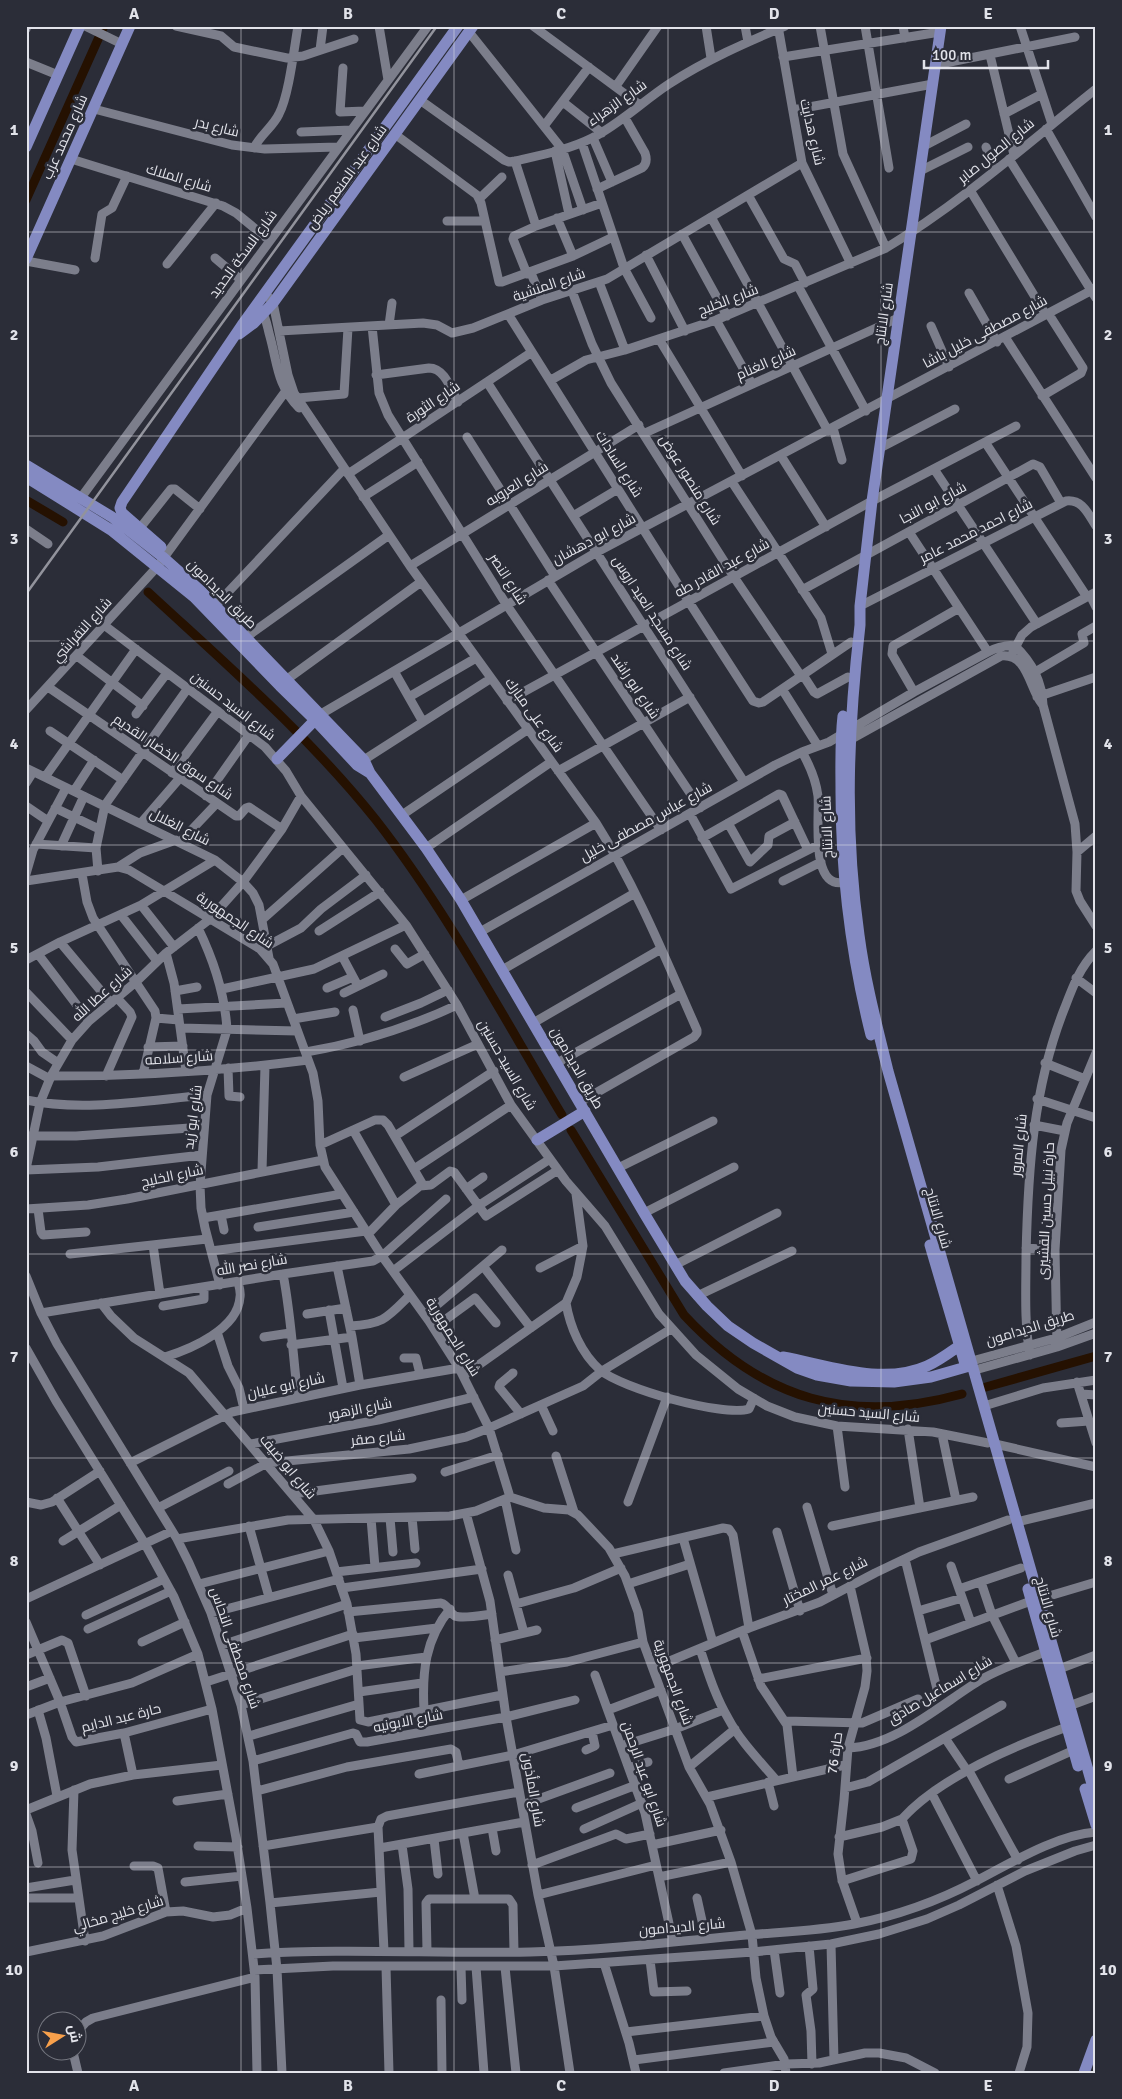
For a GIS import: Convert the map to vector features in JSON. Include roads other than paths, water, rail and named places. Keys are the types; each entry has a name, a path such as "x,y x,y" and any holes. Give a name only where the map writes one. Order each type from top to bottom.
{"main road":[{"name":"شارع محمد عزب","path":"26,260 130,26"},
{"name":"شارع عبد المنعم رياض","path":"163,559 140,528 122,513 120,508 122,502 256,305 355,180 396,135 420,100 431,74 458,26"},
{"path":"26,147 58,75 85,27"},
{"name":"شارع عبد المنعم رياض","path":"236,336 264,315 355,180 431,74 471,29"},
{"name":"شارع الانتاج","path":"941,29 872,501 860,606 860,625 845,736 849,825 859,934 884,1072 959,1346 971,1366 1012,1521 1035,1600 1059,1669 1096,1798"},
{"name":"طريق الديدامون","path":"26,465 32,476 107,527 163,559"},
{"name":"طريق الديدامون","path":"32,476 80,498 112,516 163,559 198,594 280,686 370,773 462,900 675,1264 697,1296 728,1326 753,1343 779,1356 875,1378 912,1381 971,1366"},
{"name":"طريق الديدامون","path":"198,594 215,606 286,680 315,719"},
{"name":"شارع الانتاج","path":"860,606 854,625 848,677 841,825 851,937 860,992 984,1406 991,1443"},
{"path":"277,759 315,719"},
{"path":"537,1140 582,1107"},
{"name":"طريق الديدامون","path":"875,1378 926,1367 959,1346"},
{"name":"شارع الانتاج","path":"1012,1521 1021,1568 1035,1600 1045,1652 1096,1825"},
{"path":"1084,2073 1096,2040"}],"street":[{"path":"176,26 222,36 234,47 292,58 354,39"},
{"path":"254,148 280,111 298,26"},
{"path":"320,50 323,26"},
{"path":"379,26 388,80"},
{"name":"شارع السكة الحديد","path":"80,498 428,26"},
{"path":"533,26 544,29 589,67 640,105"},
{"path":"706,26 712,58"},
{"path":"745,26 748,42"},
{"path":"820,26 845,161 886,248"},
{"path":"865,26 889,168"},
{"path":"903,26 905,38"},
{"path":"1020,26 1042,94 1049,126 1096,218"},
{"path":"85,27 122,44"},
{"path":"616,86 655,27"},
{"name":"شارع الزهراء","path":"515,161 582,143 593,138 625,118 675,80 712,58 780,27"},
{"name":"شارع هدايت","path":"780,27 782,57 802,163 851,264"},
{"path":"471,29 544,126 558,150 583,210"},
{"path":"782,57 905,38 941,29"},
{"path":"935,65 1075,37"},
{"path":"990,55 1004,114 1011,157 1094,292"},
{"path":"26,62 58,75"},
{"path":"544,126 589,67"},
{"path":"343,68 339,111 341,113 365,111"},
{"path":"793,110 933,84"},
{"name":"شارع الصول صابر","path":"912,233 970,190 1096,89"},
{"path":"1004,114 1042,94"},
{"path":"420,100 504,160 515,161 536,226"},
{"path":"563,102 602,133"},
{"name":"شارع بدر","path":"94,109 232,145 254,148 338,147"},
{"path":"597,189 642,168 646,161 645,153 625,118"},
{"path":"924,146 966,124"},
{"path":"301,132 351,130"},
{"path":"396,135 473,192 479,199 498,280 502,282 573,256 613,237"},
{"path":"593,138 612,182"},
{"path":"582,143 624,268 651,318"},
{"path":"986,147 995,170"},
{"path":"920,171 968,148"},
{"path":"558,150 569,214"},
{"name":"شارع الملاك","path":"71,158 216,203 236,213 269,240"},
{"name":"شارع المنشية","path":"279,331 432,324 448,332 456,333 490,322 542,300 599,282 802,163"},
{"path":"94,258 102,214 112,208 127,176"},
{"path":"479,199 502,177"},
{"path":"970,190 1083,368 1081,373 1042,396"},
{"path":"748,195 784,259 795,264 801,285 866,411"},
{"path":"167,264 216,203"},
{"path":"542,300 514,241 514,236 557,218 602,203"},
{"path":"711,217 792,366 831,430 842,460"},
{"path":"557,218 573,256"},
{"path":"447,221 484,221"},
{"name":"شارع الخليج","path":"551,380 574,365 727,316 851,264 886,248 912,233"},
{"path":"682,234 727,316"},
{"path":"646,255 685,331"},
{"path":"215,258 240,280"},
{"path":"26,260 75,270"},
{"path":"599,282 625,350"},
{"name":"شارع منصور عوض","path":"572,291 597,357 611,382 734,577 802,675 816,694 848,677"},
{"name":"شارع مصطفى خليل باشا","path":"887,400 1047,314 1094,292"},
{"path":"969,293 1042,396 1096,478"},
{"path":"266,294 273,303 290,382 315,425"},
{"path":"388,326 392,303"},
{"path":"256,305 264,315 285,392 315,425"},
{"name":"شارع السادات","path":"508,314 753,701 761,703 852,642"},
{"name":"شارع الغنام","path":"642,429 701,407 898,318"},
{"path":"716,320 752,384"},
{"name":"شارع النصر","path":"372,326 376,375 382,402 506,604 661,830"},
{"path":"931,326 950,367"},
{"path":"298,398 344,394 348,328"},
{"path":"659,339 742,476"},
{"name":"شارع الثورة","path":"215,606 346,472 404,438 532,352"},
{"path":"376,375 436,369 442,374 458,402"},
{"name":"شارع مسجد العيد اروس","path":"487,382 744,782"},
{"name":"شارع النقراشي","path":"26,710 163,559 285,392"},
{"name":"شارع ابو دهشان","path":"315,719 596,552 887,400"},
{"path":"880,448 955,409"},
{"name":"شارع على مبارك","path":"315,425 421,582 596,823 616,855 635,893 697,1030 694,1037 582,1107"},
{"name":"شارع عبد القادر طه","path":"506,701 872,501 1016,426"},
{"name":"شارع العروبه","path":"410,566 596,452 642,429"},
{"name":"شارع ابو راشد","path":"467,437 510,504 596,652 700,808"},
{"path":"985,442 1034,517 1091,595 1096,607"},
{"path":"781,456 826,527"},
{"path":"363,497 418,462"},
{"name":"شارع ابو النجا","path":"802,590 1033,464 1037,465 1061,503"},
{"path":"934,469 1037,624"},
{"path":"732,482 821,618 832,654"},
{"path":"140,528 171,489 175,489 200,509"},
{"path":"573,516 618,489"},
{"path":"1061,503 1071,500 1081,504 1096,526"},
{"name":"شارع احمد محمد عامر","path":"860,606 1061,503"},
{"path":"26,529 48,544"},
{"path":"909,532 988,652"},
{"path":"245,638 389,535"},
{"path":"286,680 421,582"},
{"path":"1011,657 1022,635 1037,624 1091,595"},
{"path":"914,692 892,654 893,646 959,608"},
{"name":"شارع السيد حسنين","path":"104,624 265,747 277,759 301,796 406,924 457,1005 511,1105 576,1194 602,1222 649,1299 670,1329 709,1367 754,1398 795,1417 837,1426 908,1429 942,1434 1096,1467"},
{"path":"1035,672 1084,643 1082,634 1096,626"},
{"path":"845,736 914,692 988,652 999,647 1015,646"},
{"path":"1015,646 1028,660 1035,672 1073,815 1077,852 1076,891 1096,926"},
{"path":"45,778 136,649"},
{"path":"76,656 142,706"},
{"path":"845,736 1001,656 1011,657 1025,670 1040,696"},
{"path":"409,697 476,658"},
{"path":"394,671 423,722"},
{"path":"136,714 167,672"},
{"path":"1040,696 1096,677"},
{"path":"361,763 490,678"},
{"name":"شارع سوق الخضار القديم","path":"48,687 142,753 237,816 245,808 249,807 282,829"},
{"path":"98,870 96,848 105,805 188,688"},
{"path":"782,689 818,746"},
{"path":"558,771 690,698"},
{"path":"141,823 176,776 218,711"},
{"path":"402,815 527,730"},
{"path":"50,731 123,780"},
{"path":"206,796 249,735"},
{"name":"شارع عباس مصطفى خليل","path":"480,932 744,782 802,752 845,736"},
{"path":"802,752 814,776 818,794 818,845 821,862 830,880 837,883 845,882"},
{"path":"26,874 32,847 56,808 94,760"},
{"path":"426,848 551,762"},
{"path":"26,783 30,770"},
{"name":"شارع الغلال","path":"30,770 215,860 243,882 256,899 262,919 269,958"},
{"path":"702,838 779,794 782,795 808,850"},
{"path":"62,846 84,796"},
{"name":"شارع عطا الله","path":"26,1170 29,1137 40,1103 58,1063 72,1040 89,1021 137,981 166,953 210,919 243,882 282,829 301,796"},
{"path":"26,880 82,874 118,867 140,853 178,841 217,803"},
{"path":"26,819 30,808 48,821"},
{"path":"56,808 99,829"},
{"path":"690,814 731,889 818,845"},
{"path":"728,823 750,862 768,845 768,836 795,822"},
{"path":"462,900 596,823"},
{"path":"1077,852 1096,836"},
{"path":"32,847 96,848"},
{"path":"262,919 344,848"},
{"path":"26,960 60,942 141,905 215,860"},
{"path":"783,881 821,862"},
{"name":"شارع الجمهورية","path":"118,867 134,872 166,891 260,950 269,958 307,1056 318,1101 320,1145 323,1160 342,1194 382,1256 434,1328 474,1397 489,1428 498,1455 508,1498 516,1550"},
{"path":"82,874 87,902 97,925 154,1007 156,1018 143,1074"},
{"path":"267,946 301,928 321,909 366,875"},
{"path":"320,931 380,892"},
{"path":"502,970 635,893"},
{"path":"141,905 174,946"},
{"path":"121,915 157,961"},
{"path":"222,989 314,969 406,924"},
{"name":"شارع ابو زيد","path":"198,928 209,950 222,989 225,1007 226,1030 207,1095 200,1185 207,1239 220,1284"},
{"path":"60,942 114,1000 130,1012 132,1018 106,1076"},
{"path":"395,949 407,964 425,954"},
{"path":"533,1023 661,949"},
{"name":"شارع المرور","path":"1030,1355 1026,1320 1026,1248 1028,1191 1038,1099 1045,1063 1053,1037 1076,978 1096,951"},
{"path":"166,953 176,991 186,1071"},
{"path":"38,954 89,1021"},
{"path":"342,956 358,986"},
{"path":"344,993 383,974"},
{"path":"327,988 353,978"},
{"path":"1076,978 1096,993"},
{"path":"176,991 197,987"},
{"path":"385,1017 422,1003 448,990"},
{"path":"26,992 72,1040"},
{"path":"557,1063 681,994"},
{"path":"178,1009 286,1003"},
{"name":"شارع سلامه","path":"51,1077 106,1076 265,1066 307,1056 411,1025 457,1005"},
{"path":"354,1010 360,1041"},
{"path":"292,1019 335,1012"},
{"path":"156,1018 180,1024 226,1030 297,1031"},
{"path":"26,1034 42,1052 58,1063"},
{"path":"404,1077 478,1044"},
{"path":"148,1047 182,1046"},
{"name":"حارة نبيل حسين القشيرى","path":"1056,1342 1055,1250 1062,1150 1065,1131 1096,1053"},
{"path":"1045,1063 1085,1079"},
{"path":"26,1066 51,1077"},
{"path":"262,1171 265,1066"},
{"path":"228,1068 229,1096 240,1098"},
{"path":"395,1136 494,1071"},
{"path":"26,1100 40,1103 107,1104 207,1095"},
{"path":"1038,1099 1094,1115"},
{"path":"414,1169 511,1105"},
{"path":"320,1145 379,1119 386,1122 423,1185"},
{"path":"618,1168 713,1121"},
{"path":"1034,1125 1065,1131"},
{"path":"29,1137 76,1136 204,1127"},
{"path":"353,1130 396,1205"},
{"path":"26,1170 98,1167 202,1155"},
{"path":"393,1272 478,1206 550,1159"},
{"name":"شارع الخليج","path":"26,1209 108,1203 323,1160"},
{"path":"644,1213 734,1167"},
{"path":"211,1251 367,1232 396,1205 423,1185 431,1185 452,1170 486,1216 558,1170"},
{"path":"466,1189 483,1177"},
{"path":"203,1218 342,1194"},
{"path":"463,1376 566,1303 578,1277 583,1246 576,1194"},
{"name":"شارع نصر الله","path":"41,1313 368,1262 382,1256 446,1199"},
{"path":"38,1208 43,1235 86,1232"},
{"path":"258,1227 354,1212"},
{"path":"675,1264 777,1213"},
{"path":"221,1215 224,1230"},
{"path":"70,1254 207,1239"},
{"path":"153,1245 160,1294"},
{"path":"540,1268 583,1246"},
{"path":"1026,1248 1055,1250"},
{"path":"425,1315 502,1250"},
{"path":"697,1296 792,1252"},
{"path":"337,1266 360,1384"},
{"path":"483,1266 531,1328"},
{"path":"283,1274 289,1306 291,1345 298,1398"},
{"name":"شارع مصطفى النحاس","path":"26,1276 41,1313 57,1344 174,1535 199,1584 232,1674 249,1736 257,1791 275,1953 282,2073"},
{"path":"165,1357 192,1347 217,1332 227,1323 240,1297 238,1282"},
{"path":"163,1306 204,1299 204,1287"},
{"path":"350,1326 380,1322 387,1318 410,1295"},
{"path":"434,1328 474,1298 496,1323"},
{"name":"شارع ابو ضيف","path":"101,1303 110,1316 134,1338 189,1373 314,1520 329,1551 347,1608 353,1636 359,1704"},
{"path":"566,1303 581,1345 592,1362 602,1372 626,1384 715,1409 732,1411 749,1409 754,1398"},
{"path":"307,1314 346,1308"},
{"path":"329,1310 343,1388"},
{"name":"طريق الديدامون","path":"971,1366 1030,1355 1096,1322"},
{"name":"شارع صقر","path":"267,1463 424,1447 459,1439 489,1428 583,1386 670,1329"},
{"path":"217,1332 228,1366 239,1388 244,1409"},
{"path":"264,1337 290,1333"},
{"name":"طريق الديدامون","path":"971,1366 1028,1345 1056,1342 1096,1333"},
{"path":"291,1345 352,1337"},
{"path":"26,1348 145,1544 171,1591 198,1654 212,1709 238,1847 247,1908 255,1974 256,2073"},
{"path":"404,1358 416,1358 420,1374"},
{"name":"شارع ابو عليان","path":"130,1463 225,1415 244,1409 360,1384 458,1368"},
{"path":"512,1373 500,1384 499,1388 521,1414"},
{"path":"984,1406 1036,1390 1096,1380"},
{"path":"1077,1382 1092,1424 1096,1443"},
{"path":"1081,1394 1096,1395"},
{"name":"شارع الزهور","path":"251,1444 378,1420 474,1397"},
{"path":"628,1502 667,1397"},
{"path":"541,1405 553,1431"},
{"path":"1061,1423 1092,1424"},
{"path":"837,1426 845,1487"},
{"path":"908,1429 920,1508"},
{"path":"942,1434 956,1500"},
{"path":"446,1472 498,1455"},
{"path":"556,1456 574,1512"},
{"path":"228,1484 267,1463"},
{"path":"26,1502 40,1505 52,1502 100,1471"},
{"path":"158,1508 229,1471"},
{"path":"293,1494 412,1478"},
{"path":"832,1526 973,1496"},
{"path":"57,1498 100,1565"},
{"path":"26,1599 145,1544 174,1535 288,1520 390,1518 466,1513 508,1498 544,1508 564,1509 574,1512"},
{"name":"شارع عمر المختار","path":"653,1668 745,1630 800,1611 905,1558 1012,1521 1096,1503"},
{"path":"63,1541 121,1505"},
{"path":"808,1507 832,1595"},
{"name":"شارع الجمهورية","path":"574,1512 588,1523 614,1554 628,1584 638,1612 643,1642 688,1767 707,1797 721,1830 752,1935 756,1978 764,2016 786,2068"},
{"name":"شارع المأذون","path":"466,1513 482,1568 492,1614 502,1695 532,1865 554,1966 570,2073"},
{"path":"412,1517 415,1549"},
{"path":"371,1518 375,1567"},
{"path":"390,1518 393,1552"},
{"path":"249,1526 269,1598"},
{"path":"614,1554 722,1528 731,1532 745,1630 758,1679 765,1693 786,1721 793,1777"},
{"path":"777,1532 800,1611"},
{"path":"683,1538 713,1643"},
{"path":"199,1584 329,1551"},
{"path":"905,1558 937,1689"},
{"path":"211,1613 339,1579 375,1567 416,1563"},
{"path":"628,1584 690,1564"},
{"path":"951,1566 971,1623"},
{"path":"339,1579 482,1568"},
{"path":"516,1604 568,1590 621,1568"},
{"path":"918,1611 980,1582 1021,1568"},
{"path":"508,1575 524,1633"},
{"path":"86,1615 164,1579"},
{"path":"980,1582 992,1615 1016,1663"},
{"path":"925,1640 1035,1600 1096,1582"},
{"name":"حارة 76","path":"850,1586 867,1658 865,1687 853,1724 845,1765 845,1788 838,1863 842,1881 857,1923"},
{"path":"88,1628 171,1591"},
{"path":"222,1645 347,1608 441,1602 447,1605 453,1614 458,1617 492,1614"},
{"path":"424,1710 422,1683 426,1657 437,1628 450,1609"},
{"path":"142,1642 185,1622"},
{"name":"حارة عبد الدايم","path":"27,1626 60,1702 72,1737 76,1742 81,1743 124,1734 212,1709"},
{"path":"206,1682 353,1636 437,1628"},
{"path":"496,1640 537,1630"},
{"path":"26,1655 62,1640 67,1642 86,1696"},
{"path":"500,1672 566,1662 643,1642"},
{"path":"700,1649 723,1710 772,1781 774,1806"},
{"name":"شارع اسماعيل صادق","path":"848,1748 867,1745 906,1728 983,1679 1045,1652"},
{"path":"26,1715 60,1702 132,1683 198,1654"},
{"path":"1059,1669 1096,1654"},
{"path":"241,1705 357,1668 426,1657"},
{"path":"758,1679 867,1658"},
{"name":"شارع ابو عبد الرحمن","path":"595,1675 642,1802 673,1942"},
{"path":"26,1687 50,1678"},
{"path":"358,1692 422,1683"},
{"path":"608,1710 661,1690"},
{"path":"249,1736 359,1704 359,1717 365,1722 502,1695"},
{"path":"1069,1706 1096,1696"},
{"path":"786,1721 853,1724 871,1720 918,1699"},
{"name":"شارع الابونيه","path":"253,1761 353,1733 356,1734 360,1742 364,1743 506,1717 575,1700"},
{"path":"845,1788 868,1782 1002,1705"},
{"path":"38,1710 46,1738 57,1796"},
{"path":"621,1746 675,1729 723,1710"},
{"path":"419,1774 513,1755 613,1725"},
{"path":"839,1837 882,1827 902,1819 932,1794 969,1771 1016,1747 1067,1727"},
{"path":"688,1767 735,1730"},
{"path":"586,1750 595,1746 592,1732"},
{"path":"124,1734 133,1775"},
{"path":"945,1738 969,1771 1018,1860"},
{"path":"257,1791 347,1768 451,1749 456,1752 459,1766"},
{"path":"1010,1779 1074,1750"},
{"path":"630,1768 648,1762"},
{"path":"26,1810 74,1790 133,1775 222,1765"},
{"path":"707,1797 845,1765"},
{"path":"522,1805 610,1773"},
{"path":"576,1808 636,1785"},
{"path":"74,1790 72,1850 85,1941"},
{"path":"384,1951 378,1827 381,1819 387,1816 519,1792"},
{"path":"177,1801 228,1794"},
{"path":"932,1794 977,1881"},
{"path":"584,1829 642,1802"},
{"path":"26,1814 32,1831 38,1863"},
{"path":"842,1881 911,1859 913,1852 902,1819"},
{"path":"380,1848 524,1822"},
{"path":"263,1846 378,1827"},
{"path":"492,1828 496,1851"},
{"path":"652,1845 721,1830"},
{"name":"شارع الديدامون","path":"253,1954 384,1951 551,1951 752,1935 857,1923 905,1911 977,1881 1018,1860 1070,1838 1096,1832"},
{"path":"463,1834 474,1899"},
{"path":"532,1865 616,1834 626,1839 650,1834"},
{"path":"1070,1838 1075,1851"},
{"path":"434,1839 438,1874"},
{"path":"402,1845 408,1889 409,1951"},
{"path":"88,2021 276,1969 333,1966 554,1966 753,1952 831,1944 879,1934 910,1925 956,1906 1025,1870 1096,1845"},
{"path":"198,1846 238,1847"},
{"path":"659,1877 731,1862"},
{"path":"538,1895 656,1865"},
{"path":"134,1866 153,1866 158,1868 166,1912"},
{"path":"185,1882 242,1876"},
{"path":"26,1888 75,1880"},
{"path":"997,1885 1016,1946 1028,2013 1027,2047 1019,2073"},
{"path":"270,1903 381,1892"},
{"path":"26,1898 78,1898"},
{"path":"426,1951 427,1901 432,1898 508,1899 512,1902 514,1952"},
{"path":"697,1898 706,1939"},
{"name":"شارع خليج مخالي","path":"26,1952 85,1941 115,1932 166,1912 183,1912 213,1917 230,1915 247,1908"},
{"path":"831,1944 834,2060"},
{"path":"809,1946 814,1989 806,1995 811,2031 812,2064"},
{"path":"774,1950 780,1993"},
{"path":"650,1960 654,1992 686,1991"},
{"path":"604,1963 626,2032 636,2073"},
{"path":"386,1966 389,2073"},
{"path":"461,1967 462,2000"},
{"path":"476,1967 484,2073"},
{"path":"505,1967 516,2073"},
{"path":"441,2000 442,2073"},
{"path":"626,2032 764,2016"},
{"path":"634,2060 774,2042"},
{"path":"724,2073 786,2068 865,2053 879,2053 906,2058 935,2073"}],"waterway":[{"path":"26,200 104,26"},
{"path":"26,500 63,522"},
{"path":"148,592 295,730 376,820 427,890 496,1002 562,1115"},
{"path":"571,1130 684,1315 714,1344 745,1368 777,1386 811,1398 846,1405 882,1407 921,1403 962,1394"},
{"path":"986,1387 1096,1356"}],"railway":[{"path":"26,594 437,26"}]}
